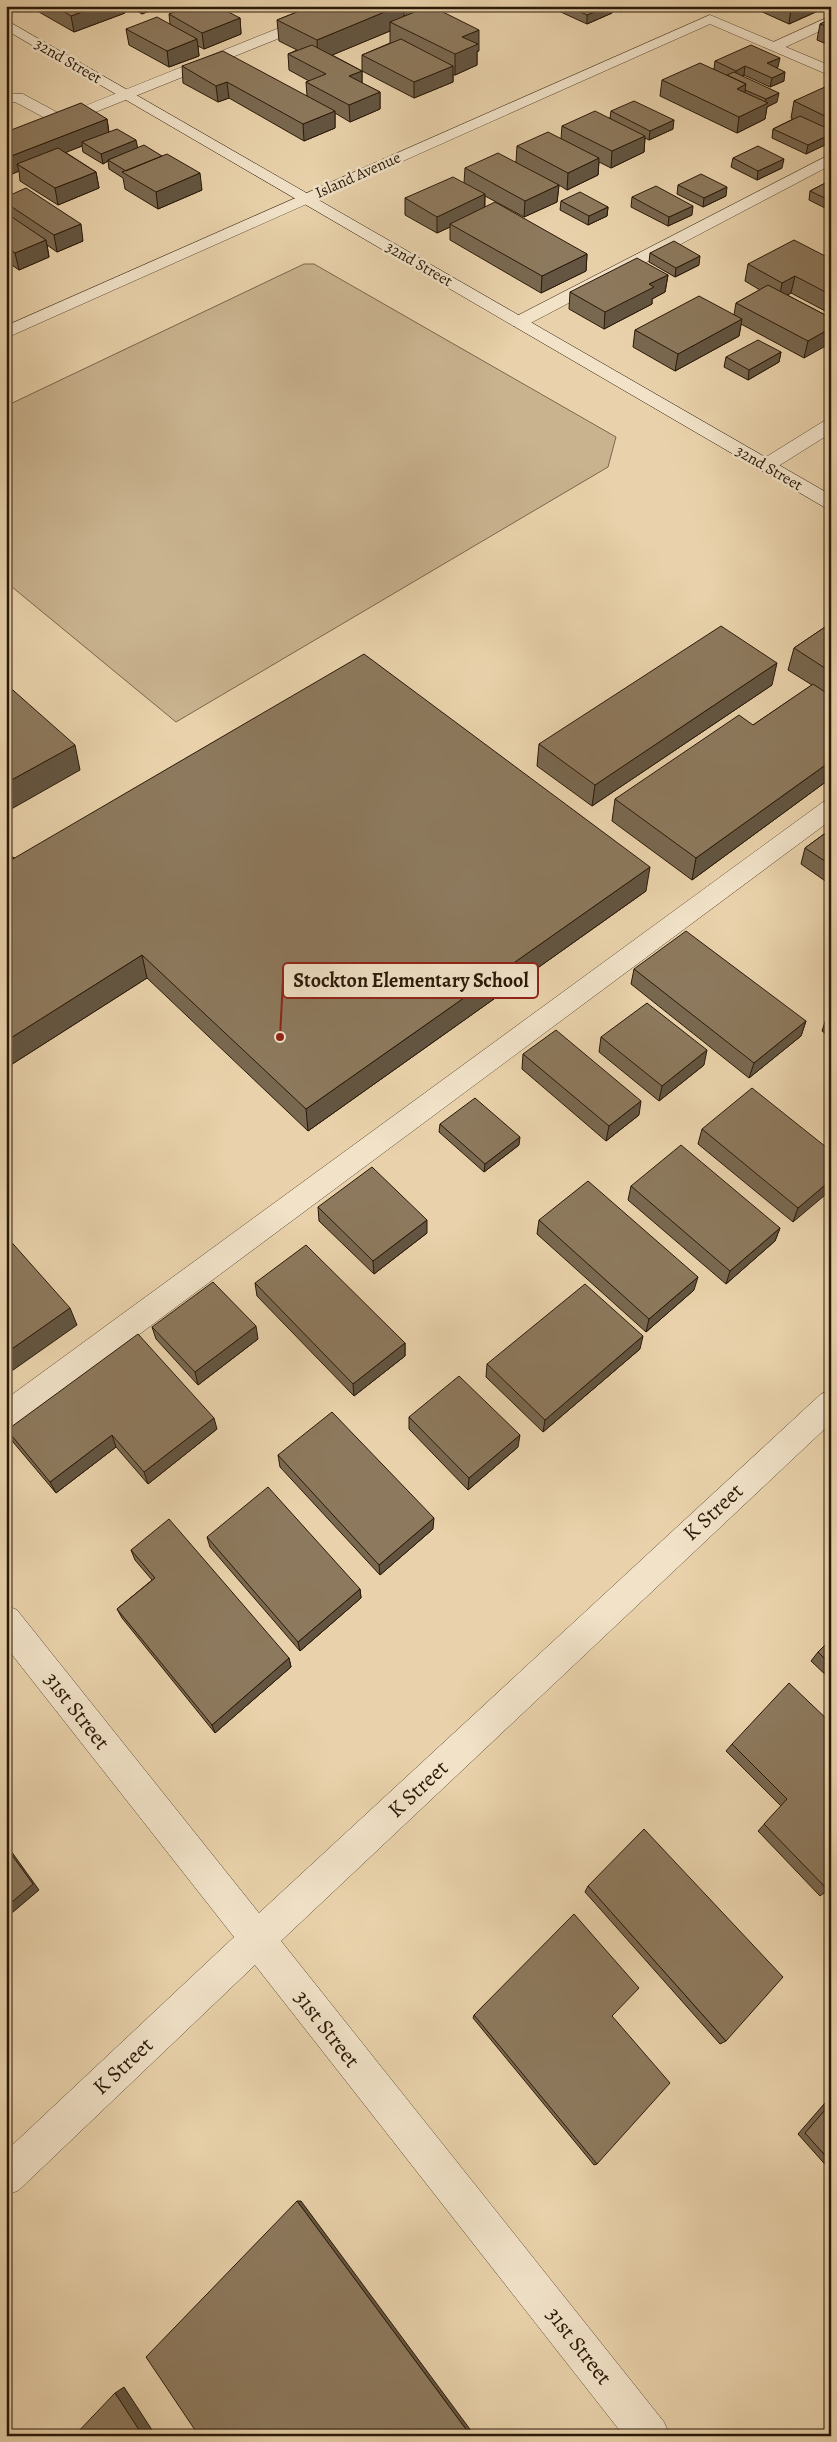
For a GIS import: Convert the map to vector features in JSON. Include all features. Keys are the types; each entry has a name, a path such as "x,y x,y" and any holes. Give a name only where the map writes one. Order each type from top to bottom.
{"street":[{"path":"6,143 347,6"},
{"name":"Island Avenue","path":"6,333 710,19 774,47"},
{"path":"774,47 831,20"},
{"name":"32nd Street","path":"6,24 831,504"},
{"path":"774,47 831,72"},
{"path":"12,82 16,87 12,97 61,121"},
{"path":"519,322 831,159"},
{"path":"765,466 831,425"},
{"path":"6,1416 831,808"},
{"name":"K Street","path":"6,2177 831,1403"},
{"name":"31st Street","path":"6,1621 650,2436"}],"shaded area":[{"path":"304,264 314,264 616,437 608,467 176,722 6,582 6,406"}],"building":[{"path":"54,6 98,6 71,16"},
{"path":"190,6 217,6 240,18 202,33 169,14"},
{"path":"312,6 399,6 317,40 277,20"},
{"path":"406,6 431,6 479,30 462,37 478,44 455,54 390,22 417,11"},
{"path":"568,6 609,6 587,15"},
{"path":"157,17 197,39 167,51 126,29"},
{"path":"831,19 831,28 820,24"},
{"path":"401,39 453,66 414,82 362,55"},
{"path":"312,45 362,71 349,76 380,92 349,105 306,82 326,74 288,54"},
{"path":"751,45 780,58 767,63 785,72 772,78 745,66 736,71 715,61"},
{"path":"223,51 335,111 303,124 227,82 216,86 182,66"},
{"path":"700,63 746,84 737,89 768,103 739,117 662,80"},
{"path":"734,72 779,93 766,99 745,90 746,84 727,75"},
{"path":"827,86 831,88 831,119 794,101"},
{"path":"634,101 674,120 650,131 611,111"},
{"path":"81,103 107,119 6,158 6,132"},
{"path":"595,111 645,136 612,151 562,126"},
{"path":"800,116 831,130 831,134 808,145 773,129"},
{"path":"117,129 136,140 101,154 82,142"},
{"path":"548,132 599,158 568,173 517,146"},
{"path":"144,145 162,156 126,171 108,160"},
{"path":"758,146 784,159 758,171 733,158"},
{"path":"58,148 96,172 55,188 17,164"},
{"path":"498,153 559,185 525,201 465,168"},
{"path":"167,154 200,173 156,192 122,172"},
{"path":"701,174 727,187 704,198 678,185"},
{"path":"453,177 485,194 437,217 405,198"},
{"path":"831,180 831,201 810,191"},
{"path":"656,186 693,206 669,217 632,197"},
{"path":"26,188 81,224 54,235 6,203 6,197"},
{"path":"580,192 608,207 589,216 561,201"},
{"path":"495,202 587,254 542,276 450,224"},
{"path":"6,213 46,240 15,253 6,247"},
{"path":"794,240 831,259 831,295 795,276 782,283 748,264"},
{"path":"674,241 700,256 676,268 650,253"},
{"path":"637,258 668,275 649,284 654,287 605,312 570,292"},
{"path":"768,285 831,318 831,328 808,341 736,303"},
{"path":"699,296 742,319 678,354 635,330"},
{"path":"758,340 781,352 749,370 726,357"},
{"path":"831,623 831,672 794,648"},
{"path":"721,626 777,663 595,785 539,744"},
{"path":"364,654 650,867 306,1109 142,955 6,1041 6,863"},
{"path":"6,684 75,745 6,783"},
{"path":"813,684 831,696 831,761 696,858 615,799 739,715 753,725"},
{"path":"831,829 831,865 805,848"},
{"path":"6,851 14,858 6,863"},
{"path":"686,931 806,1021 754,1063 634,969"},
{"path":"647,1003 707,1050 662,1086 601,1037"},
{"path":"556,1030 641,1101 609,1126 523,1054"},
{"path":"752,1088 831,1151 831,1180 798,1208 702,1129"},
{"path":"475,1098 520,1137 485,1164 440,1124"},
{"path":"681,1145 780,1228 730,1271 631,1186"},
{"path":"372,1167 427,1220 373,1261 318,1207"},
{"path":"588,1181 698,1277 649,1319 539,1220"},
{"path":"6,1236 70,1308 6,1353"},
{"path":"306,1245 405,1343 353,1384 255,1283"},
{"path":"213,1282 256,1326 195,1372 152,1327"},
{"path":"585,1284 643,1336 545,1420 487,1364"},
{"path":"138,1334 214,1418 144,1472 112,1435 50,1482 7,1430"},
{"path":"459,1376 520,1435 469,1478 409,1417"},
{"path":"332,1412 434,1518 379,1565 278,1455"},
{"path":"268,1487 360,1589 298,1642 207,1537"},
{"path":"169,1519 289,1658 212,1725 117,1609 155,1578 131,1550"},
{"path":"831,1639 831,1665 818,1652"},
{"path":"789,1683 831,1723 831,1886 828,1890 764,1824 787,1799 732,1744"},
{"path":"644,1829 783,1977 726,2041 588,1886"},
{"path":"6,1847 33,1884 6,1907"},
{"path":"574,1914 639,1988 612,2016 670,2083 597,2164 474,2015"},
{"path":"831,2103 831,2162 805,2133"},
{"path":"297,2201 471,2436 199,2436 146,2357"},
{"path":"115,2393 143,2436 74,2436"}],"place":[{"name":"Stockton Elementary School","path":"280,1037"}]}
